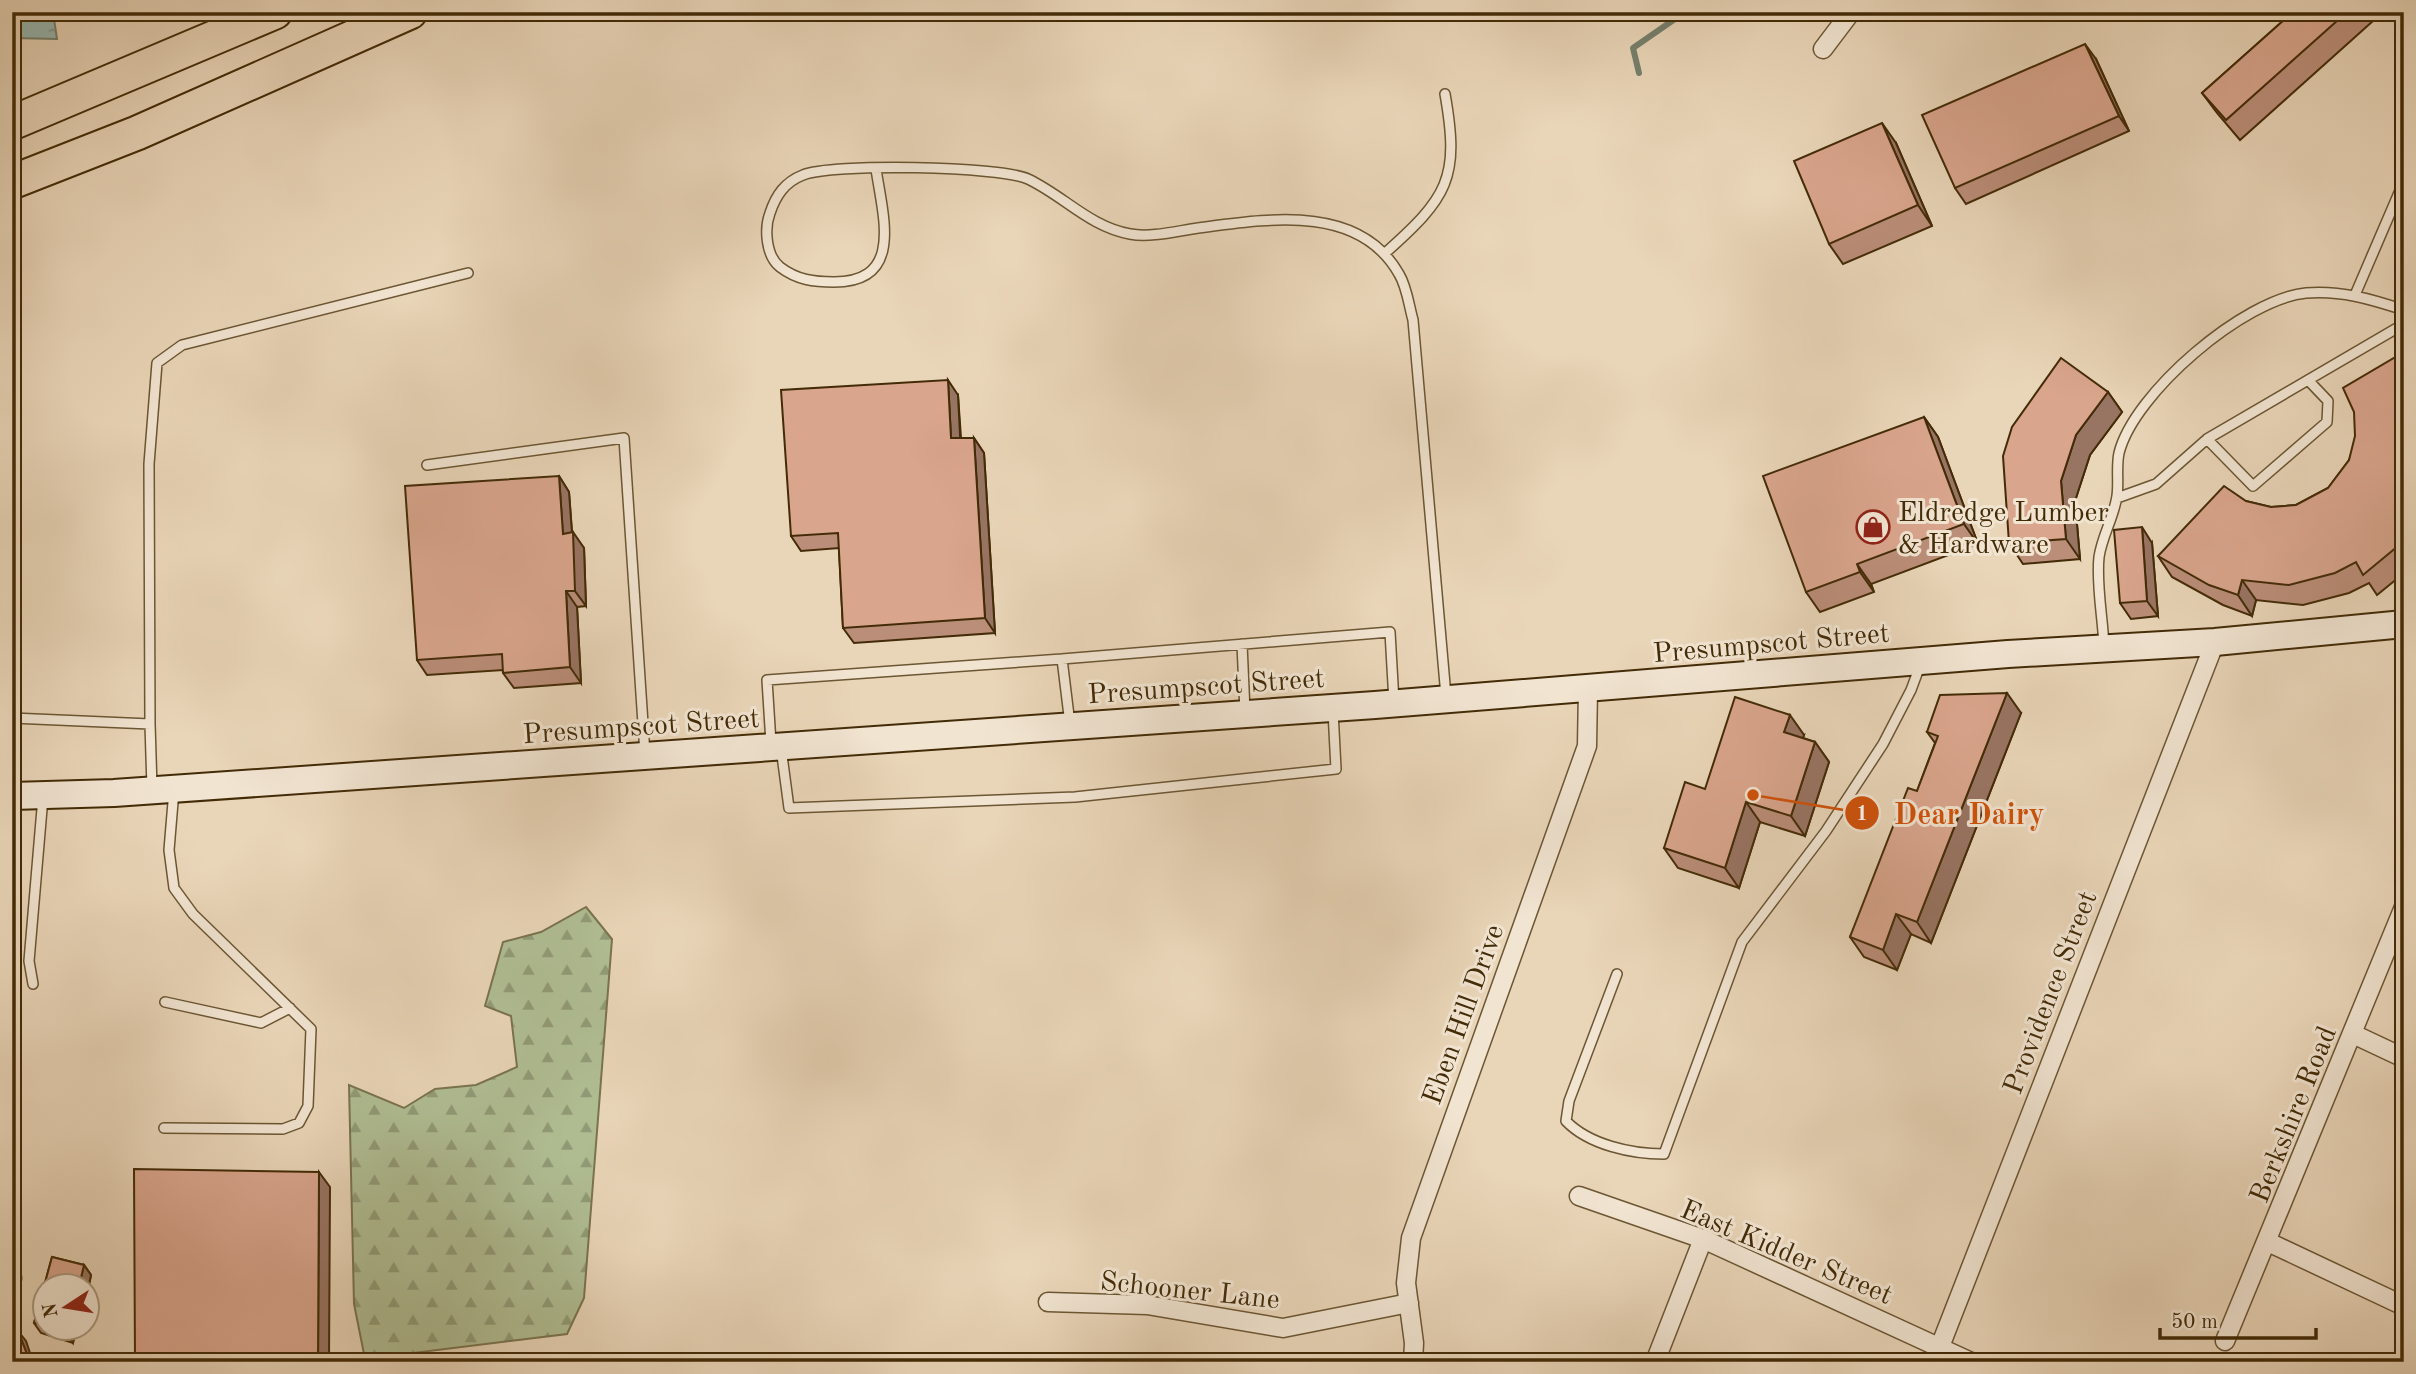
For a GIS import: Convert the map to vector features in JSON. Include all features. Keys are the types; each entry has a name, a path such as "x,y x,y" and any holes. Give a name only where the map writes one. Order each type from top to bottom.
{"highway":[{"path":"12,123 275,12"},
{"path":"12,183 137,133 410,12"}],"street":[{"path":"1823,49 1851,12"},
{"name":"Presumpscot Street","path":"12,796 163,789 1394,704 1921,662 2215,642 2404,624"},
{"name":"Providence Street","path":"1936,1354 2215,642"},
{"name":"Eben Hill Drive","path":"1413,1362 1414,1343 1407,1264 1420,1207 1587,746 1588,689"},
{"name":"Berkshire Road","path":"2225,1340 2268,1242 2404,907"},
{"path":"2353,1034 2404,1058"},
{"name":"East Kidder Street","path":"1580,1196 1703,1239 1936,1354 1971,1362"},
{"path":"1655,1362 1703,1239"},
{"path":"2268,1242 2404,1306"},
{"name":"Schooner Lane","path":"1048,1302 1147,1305 1283,1328 1409,1303"}],"lane":[{"path":"1384,254 1415,226 1444,190 1450,173 1452,151 1445,93"},
{"path":"876,169 884,239 882,262 869,277 841,282 807,282 778,266 766,240 769,215 783,185 805,173 876,169 970,169 1027,178 1101,226 1132,234 1247,222 1301,220 1348,228 1377,243 1400,275 1413,320 1446,700"},
{"path":"2355,295 2404,181"},
{"path":"164,1128 283,1129 299,1123 308,1106 310,1029 193,914 174,888 163,789 150,724 149,464 157,363 183,345 468,273"},
{"path":"2105,649 2099,557 2117,498 2120,453 2141,410 2174,368 2267,305 2303,293 2355,295 2404,310"},
{"path":"2117,498 2156,484 2207,439 2404,324"},
{"path":"2207,439 2253,486 2328,422 2328,401 2308,380"},
{"path":"427,465 624,438 645,756"},
{"path":"1333,708 1336,769 1075,797 789,808 776,747 767,680 1390,632 1394,704"},
{"path":"1242,644 1245,714"},
{"path":"1062,659 1070,726"},
{"path":"1617,974 1569,1101 1566,1121 1579,1134 1646,1154 1664,1154 1742,942 1826,831 1883,744 1911,690 1921,662"},
{"path":"12,718 150,724"},
{"path":"33,985 29,961 43,795"},
{"path":"165,1002 261,1023 290,1007"}],"green space":[{"path":"586,907 612,939 584,1298 567,1334 365,1359 354,1304 349,1085 404,1108 435,1089 476,1085 517,1067 511,1016 485,1006 503,942 541,932"}],"water":[{"path":"12,12 53,12 57,39 12,38"}],"building":[{"path":"2293,12 2347,12 2226,120 2202,93"},
{"path":"2085,44 2119,116 1955,188 1922,115"},
{"path":"1882,123 1918,205 1829,244 1794,161"},
{"path":"2404,352 2404,541 2363,575 2356,562 2335,573 2289,585 2242,580 2238,595 2209,585 2158,556 2224,486 2246,501 2271,507 2296,505 2328,488 2349,460 2355,436 2354,412 2343,388"},
{"path":"2061,358 2108,392 2076,435 2061,481 2066,539 2009,543 2003,456 2012,427"},
{"path":"948,380 951,438 974,438 985,618 843,628 838,533 791,536 781,390"},
{"path":"1924,417 1964,524 1857,564 1860,572 1806,592 1763,476"},
{"path":"559,476 563,534 573,532 575,591 566,591 570,667 503,673 502,654 417,660 405,486"},
{"path":"2142,527 2147,601 2120,603 2114,530"},
{"path":"2007,693 1917,922 1896,914 1883,950 1850,937 1908,788 1917,791 1938,736 1927,732 1940,695"},
{"path":"1735,697 1790,715 1784,732 1815,742 1791,816 1746,802 1725,868 1664,848 1685,782 1705,789"},
{"path":"134,1169 319,1172 318,1362 135,1362"},
{"path":"52,1257 84,1265 82,1272 48,1272"},
{"path":"18,1331 30,1362 12,1362 12,1334"}],"waterway":[{"path":"1639,73 1633,48 1685,12"}],"place":[{"name":"Eldredge Lumber & Hardware","path":"1873,527"},
{"name":"Dear Dairy","path":"1753,795"}]}
